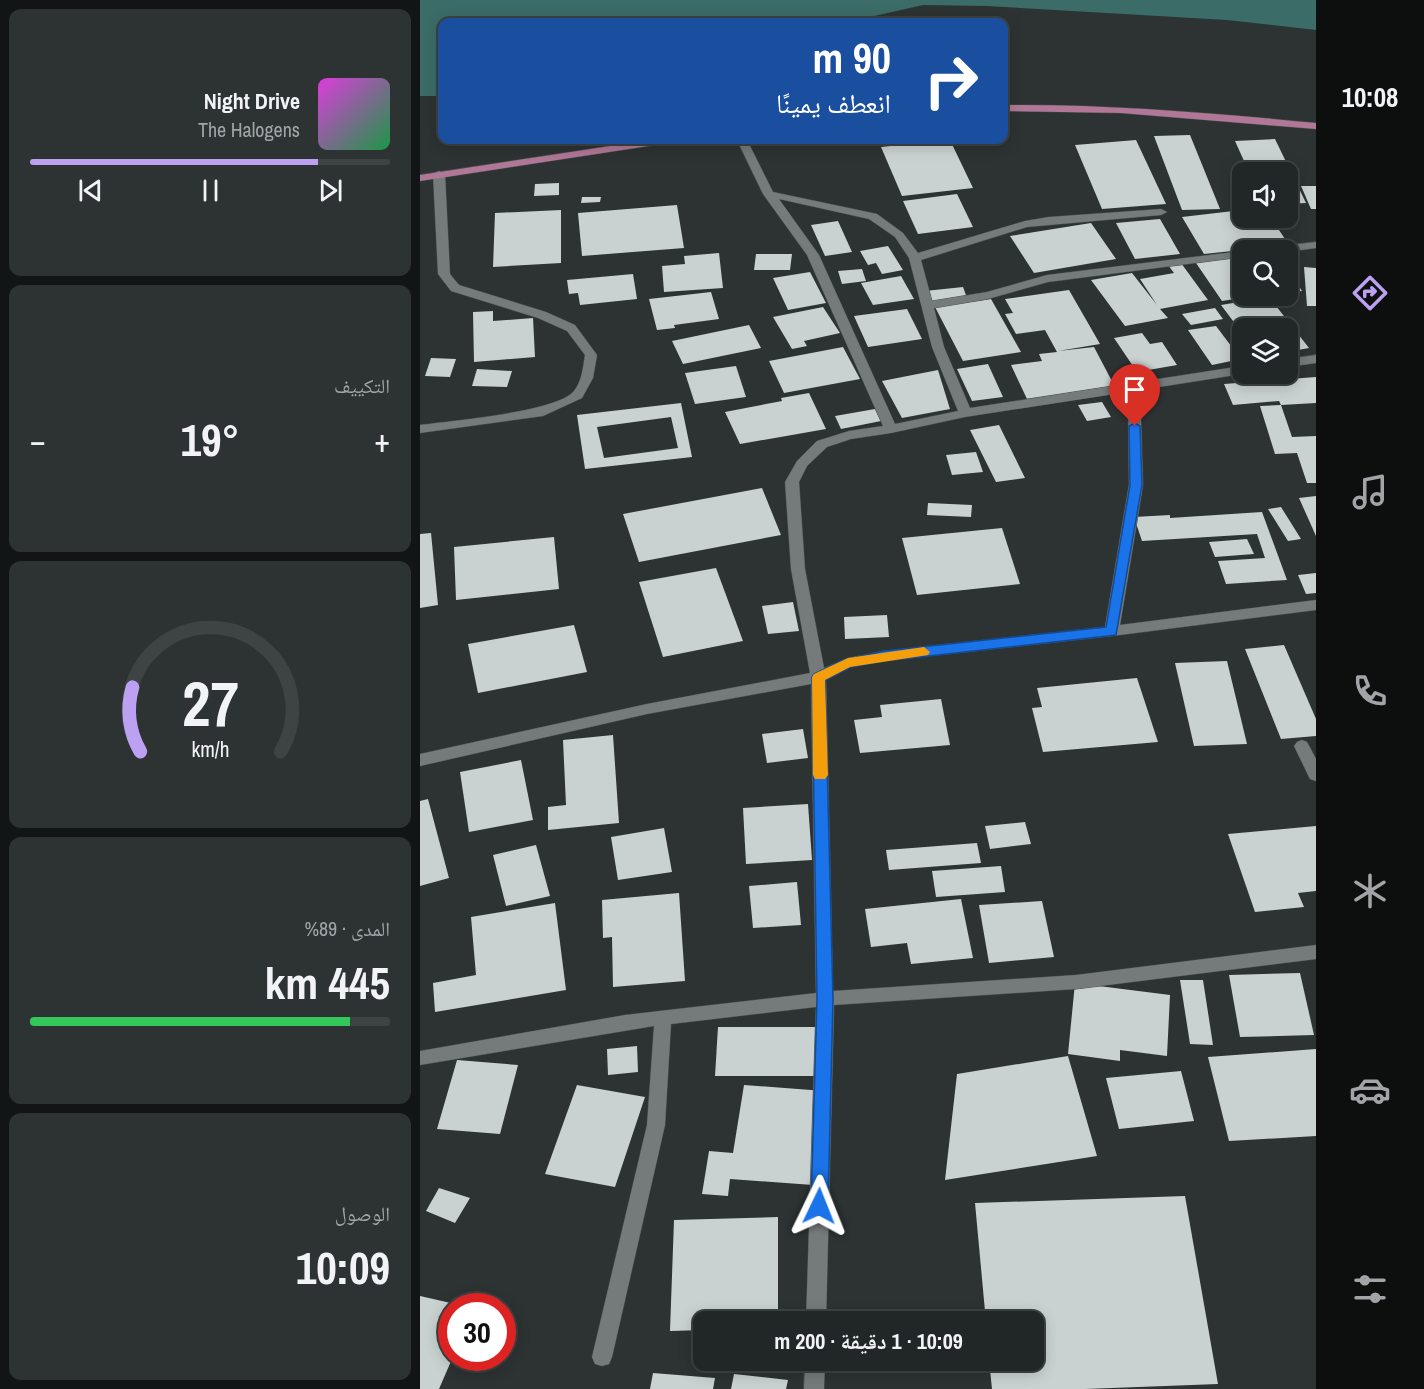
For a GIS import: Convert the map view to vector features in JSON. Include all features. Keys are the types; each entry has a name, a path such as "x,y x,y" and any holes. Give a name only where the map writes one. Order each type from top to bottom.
{"main road":[{"path":"1008,108 1095,109 1207,115 1316,126"},
{"path":"420,178 641,144"}],"street":[{"path":"744,144 769,194 813,255 891,429"},
{"path":"420,429 538,413 578,395 588,378 591,355 571,328 542,315 455,288 444,274 439,174"},
{"path":"769,194 873,216 898,235 915,258 938,347 965,413"},
{"path":"915,258 1025,224 1049,220 1161,212"},
{"path":"1298,247 1316,245"},
{"path":"927,306 988,295 1047,279 1232,255"},
{"path":"1298,361 1316,359"},
{"path":"816,1311 825,999 818,677 798,569 792,482 802,464 822,444 849,435 891,429 965,413 1232,372"},
{"path":"1112,631 1136,485 1134,387"},
{"path":"420,760 647,709 818,677 848,663 884,656 1112,631 1316,605"},
{"path":"1302,746 1316,775"},
{"path":"420,1058 625,1022 825,999 1076,982 1316,952"},
{"path":"602,1357 656,1125 663,1018"},
{"path":"814,1389 815,1371"}],"water":[{"path":"420,0 1316,0 1316,30 1227,20 987,6 923,5 866,18 438,18 438,96 420,96"}],"building":[{"path":"1190,135 1220,209 1182,210 1154,136"},
{"path":"1275,139 1286,162 1244,162 1235,141"},
{"path":"1136,140 1166,204 1102,209 1075,145"},
{"path":"952,144 973,188 902,196 881,147"},
{"path":"559,183 559,195 534,196 535,184"},
{"path":"1298,186 1306,203 1298,203"},
{"path":"1301,186 1316,186 1316,209 1311,209"},
{"path":"957,194 973,227 918,234 903,201"},
{"path":"582,197 601,197 600,202 581,203"},
{"path":"677,205 684,248 582,256 578,213"},
{"path":"561,210 561,263 493,267 495,213"},
{"path":"1232,211 1232,228 1278,228 1286,240 1232,240 1232,251 1204,254 1182,217"},
{"path":"1160,219 1180,254 1135,259 1116,223"},
{"path":"838,221 852,252 825,256 811,225"},
{"path":"1091,223 1116,259 1034,273 1010,236"},
{"path":"888,246 903,270 882,274 876,263 868,265 860,251"},
{"path":"719,253 723,288 664,292 662,266 685,264 684,256"},
{"path":"756,254 792,254 790,270 754,270"},
{"path":"1232,258 1232,299 1222,301 1196,263"},
{"path":"1181,263 1208,300 1160,309 1168,318 1125,326 1091,280 1132,273 1157,305 1140,279 1174,273 1168,265"},
{"path":"1304,267 1316,268 1316,306 1307,306"},
{"path":"862,269 866,281 842,284 838,271"},
{"path":"810,272 826,303 788,310 773,278"},
{"path":"633,274 637,299 580,305 578,293 569,294 567,280"},
{"path":"901,276 914,299 873,305 861,283"},
{"path":"963,287 967,298 929,302 925,291"},
{"path":"1069,290 1100,344 1058,351 1094,347 1115,387 1027,399 1011,365 1042,361 1039,354 1057,352 1045,330 1016,334 1005,314 1013,313 1005,299"},
{"path":"711,292 719,319 674,325 675,328 657,330 649,299"},
{"path":"991,299 1021,352 963,361 935,307"},
{"path":"1232,303 1232,306 1276,306 1285,318 1232,320 1221,305"},
{"path":"823,307 840,333 804,341 807,346 792,349 773,317"},
{"path":"1215,308 1223,319 1191,325 1182,314"},
{"path":"907,309 922,339 868,347 854,316"},
{"path":"493,311 493,321 533,318 535,357 474,362 473,312"},
{"path":"749,325 761,348 683,364 672,341"},
{"path":"1216,326 1232,347 1232,361 1212,365 1188,330"},
{"path":"1142,333 1150,344 1162,342 1177,365 1137,372 1114,338"},
{"path":"1298,334 1309,348 1298,350"},
{"path":"843,347 860,379 784,393 769,361"},
{"path":"431,358 456,359 450,377 425,376"},
{"path":"988,364 1003,397 972,401 957,369"},
{"path":"736,366 746,397 695,404 685,373"},
{"path":"477,369 512,371 507,387 472,386"},
{"path":"938,370 950,409 902,418 882,381"},
{"path":"1316,377 1316,403 1281,405 1279,401 1233,405 1224,384 1298,384 1298,378"},
{"path":"809,393 826,429 740,444 725,412 782,401 781,398"},
{"path":"1102,402 1111,417 1087,421 1078,405"},
{"path":"681,403 692,457 585,469 577,415","holes":["671,417 678,448 604,458 597,427"]},
{"path":"1281,405 1292,437 1316,436 1316,483 1307,483 1297,453 1275,454 1260,406"},
{"path":"875,409 881,421 841,429 835,416"},
{"path":"999,425 1025,478 996,482 970,430"},
{"path":"976,452 983,472 952,475 946,455"},
{"path":"762,488 781,535 639,562 623,514"},
{"path":"1316,496 1316,536 1299,498"},
{"path":"928,503 972,505 971,517 927,515"},
{"path":"1281,507 1301,539 1288,541 1268,509"},
{"path":"1262,512 1287,580 1226,584 1218,561 1265,558 1257,534 1142,541 1134,517 1170,515 1170,518"},
{"path":"1002,528 1020,584 917,595 902,538"},
{"path":"431,533 438,605 420,608 420,534"},
{"path":"554,537 559,589 456,600 454,547"},
{"path":"1247,539 1254,554 1215,557 1209,542"},
{"path":"716,568 743,641 663,657 639,582"},
{"path":"1316,573 1316,593 1306,594 1298,575"},
{"path":"793,602 799,631 768,634 762,606"},
{"path":"887,615 889,637 845,639 844,617"},
{"path":"574,625 587,672 478,693 468,644"},
{"path":"1284,645 1316,719 1316,736 1281,739 1245,649"},
{"path":"1227,661 1247,744 1194,746 1175,663"},
{"path":"1137,678 1158,742 1043,752 1032,708 1042,707 1037,688"},
{"path":"941,699 950,745 860,753 854,720 882,717 880,705"},
{"path":"803,729 808,758 767,763 762,734"},
{"path":"613,735 619,823 548,830 548,807 566,805 563,740"},
{"path":"521,760 533,820 469,832 460,772"},
{"path":"428,799 449,878 420,886 420,801"},
{"path":"808,804 812,860 746,864 743,808"},
{"path":"1025,822 1031,844 990,849 985,826"},
{"path":"1316,826 1316,891 1298,893 1304,907 1255,912 1228,834"},
{"path":"664,828 672,872 618,880 611,837"},
{"path":"977,843 981,863 889,870 886,850"},
{"path":"536,845 550,896 506,906 493,855"},
{"path":"1001,866 1005,892 936,897 932,871"},
{"path":"797,882 801,925 753,928 749,886"},
{"path":"679,893 685,981 613,987 612,937 603,938 602,900"},
{"path":"961,899 973,958 911,964 907,943 871,947 865,909"},
{"path":"1042,901 1054,957 989,963 979,905"},
{"path":"555,903 566,990 435,1012 433,983 476,975 471,917"},
{"path":"1300,973 1314,1035 1240,1037 1229,975"},
{"path":"1180,980 1203,980 1213,1045 1190,1044"},
{"path":"1075,983 1170,995 1167,1056 1120,1050 1120,1061 1068,1054"},
{"path":"718,1027 826,1027 825,1076 715,1076"},
{"path":"637,1046 638,1072 608,1075 607,1049"},
{"path":"1316,1049 1316,1136 1229,1141 1208,1057"},
{"path":"1068,1056 1097,1156 945,1180 957,1074"},
{"path":"457,1060 518,1065 500,1134 437,1129"},
{"path":"1181,1071 1194,1121 1119,1129 1106,1078"},
{"path":"577,1085 645,1097 615,1187 545,1174"},
{"path":"744,1085 824,1091 813,1185 730,1179 728,1196 702,1194 709,1151 733,1153"},
{"path":"439,1188 470,1198 455,1223 426,1211"},
{"path":"1185,1196 1218,1384 1085,1389 992,1389 990,1371 1044,1371 1044,1311 985,1311 975,1203"},
{"path":"778,1217 778,1311 693,1311 693,1330 670,1331 674,1220"},
{"path":"420,1296 438,1300 438,1371 447,1371 439,1389 420,1389"},
{"path":"653,1373 715,1378 713,1389 650,1389"},
{"path":"734,1374 788,1380 786,1389 731,1389"}],"slow traffic":[{"path":"820,775 818,677 848,663 924,652"}],"route":[{"path":"819,1206 825,999 818,677 848,663 884,656 1112,631 1136,485 1135,426"}]}
